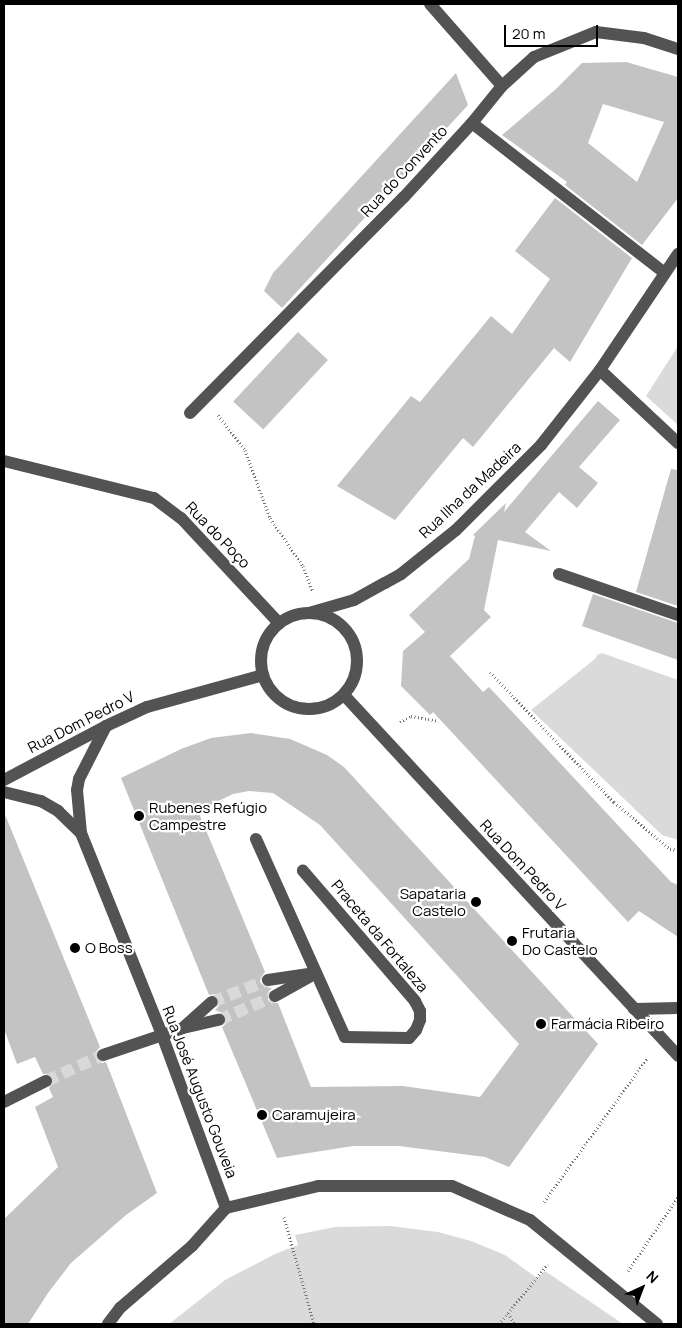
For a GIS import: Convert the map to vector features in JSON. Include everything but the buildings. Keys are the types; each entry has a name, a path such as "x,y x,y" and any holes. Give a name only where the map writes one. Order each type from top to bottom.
{"street":[{"path":"430,4 502,86"},
{"name":"Rua do Convento","path":"190,413 404,197 472,123 502,86 534,57 596,32 644,38 678,49"},
{"path":"472,123 664,273"},
{"name":"Rua Ilha da Madeira","path":"314,611 354,600 401,574 456,530 541,445 600,370 678,254"},
{"path":"600,370 678,443"},
{"name":"Rua do Poço","path":"4,461 154,498 181,518 279,623"},
{"path":"559,574 678,615"},
{"path":"314,611 340,623 350,635 356,650 357,666 353,682 344,695 330,705 314,709 297,708 282,701 270,690 263,675 260,661 263,646 269,633 279,623 293,615 314,611"},
{"name":"Rua Dom Pedro V","path":"4,780 106,726 147,707 263,675"},
{"name":"Rua Dom Pedro V","path":"344,695 678,1056"},
{"name":"Rua José Augusto Gouveia","path":"106,726 87,762 77,790 81,834 162,1035 226,1208"},
{"name":"Rua José Augusto Gouveia","path":"4,792 41,801 58,811 81,834"},
{"name":"Praceta da Fortaleza","path":"256,839 345,1037 409,1038 416,1030 420,1020 420,1011 415,1000 304,871"},
{"path":"268,980 316,973"},
{"path":"275,996 316,973"},
{"path":"183,1028 212,1002"},
{"path":"634,1009 678,1008"},
{"path":"103,1055 183,1028 219,1020"},
{"path":"4,1102 46,1081"},
{"path":"108,1324 120,1308 192,1246 226,1208 318,1186 452,1186 530,1220 657,1324"}],"path":[{"path":"205,398 246,450 270,518 303,566 314,611"},
{"path":"490,672 614,802 670,848 678,850"},
{"path":"398,723 411,716 439,721"},
{"path":"530,1220 661,1038"},
{"path":"278,1195 314,1324"},
{"path":"615,1290 678,1197"},
{"path":"500,1324 563,1246"},
{"path":"508,1313 515,1324"}],"shaded area":[{"path":"678,346 678,425 646,396"},
{"path":"602,653 678,680 678,840 662,835 531,710 595,659 597,655"},
{"path":"390,1226 438,1232 471,1241 505,1255 537,1278 545,1271 623,1324 169,1324 225,1280 275,1254 298,1245 295,1235 335,1227"}],"tunnel":[{"path":"212,1002 268,980"},
{"path":"219,1020 275,996"},
{"path":"46,1081 103,1055"}],"place":[{"name":"Rubenes Refúgio Campestre","path":"139,816"},
{"name":"Sapataria Castelo","path":"476,902"},
{"name":"Frutaria Do Castelo","path":"512,941"},
{"name":"O Boss","path":"75,948"},
{"name":"Farmácia Ribeiro","path":"541,1024"},
{"name":"Caramujeira","path":"262,1115"}]}
